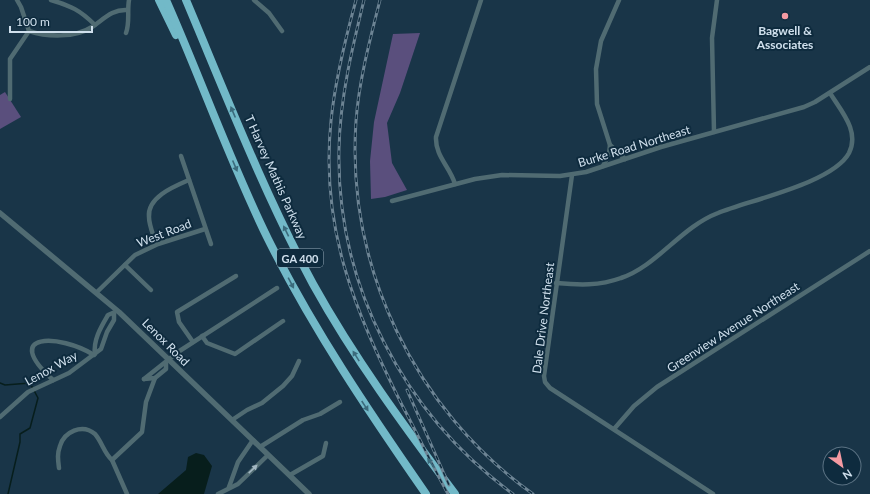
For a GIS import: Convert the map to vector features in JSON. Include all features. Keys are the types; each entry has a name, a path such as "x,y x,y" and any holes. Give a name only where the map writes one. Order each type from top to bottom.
{"highway":[{"path":"159,0 204,92"},
{"name":"GA 400","path":"166,0 255,212 296,293 342,371 426,494"},
{"name":"T Harvey Mathis Parkway","path":"186,0 270,197 313,283 374,384 454,494"}],"street":[{"path":"10,99 8,77 11,67 10,59 28,31 21,7 17,0"},
{"path":"51,0 72,6 82,12 95,25"},
{"path":"126,34 129,0"},
{"path":"254,0 269,13 282,31"},
{"path":"455,184 453,175 437,151 436,137 480,0"},
{"path":"602,166 609,154 610,145 597,104 596,69 601,41 619,0"},
{"path":"714,132 712,38 716,0"},
{"path":"28,31 40,35 52,36 78,33 95,25 117,10 127,10"},
{"name":"Burke Road Northeast","path":"392,201 475,179 502,175 572,175 625,158 804,107 830,93 870,67"},
{"path":"556,283 592,285 623,278 643,267 688,229 704,218 795,187 836,166 849,153 852,135 849,124 830,93"},
{"path":"610,145 625,158"},
{"path":"181,156 211,244"},
{"name":"Dale Drive Northeast","path":"572,175 556,283 544,376 545,382 550,388 713,494"},
{"path":"156,244 148,215 151,207 168,189 189,180"},
{"name":"Lenox Road","path":"0,213 97,292 115,312 167,362 232,420 309,494"},
{"name":"West Road","path":"97,292 135,255 156,244 205,228"},
{"name":"Greenview Avenue Northeast","path":"614,429 634,406 657,387 870,251"},
{"path":"125,265 151,290"},
{"path":"193,342 179,322 177,312 236,276"},
{"path":"167,362 166,368 155,378 144,379 193,342 277,288"},
{"name":"Lenox Way","path":"94,355 95,343 101,328 108,315 115,312"},
{"name":"Lenox Way","path":"0,417 28,392 69,373 101,349 107,332 114,320 115,312"},
{"path":"202,336 207,343 235,354 283,320"},
{"path":"101,328 107,332"},
{"path":"53,380 40,369 32,356 31,350 41,340 65,342 94,355"},
{"path":"232,420 247,410 262,403 283,386 292,376 299,361"},
{"path":"156,370 160,374"},
{"path":"112,460 142,432 146,402 155,378"},
{"path":"260,447 303,420 320,414 340,402"},
{"path":"59,468 58,454 60,444 68,433 79,429 86,430 94,434 108,457 112,460 127,494"},
{"path":"229,487 234,473 237,471 238,462 253,440"},
{"path":"290,475 323,456 326,443"},
{"path":"218,494 241,480 268,455"},
{"path":"234,473 241,480"}],"shaded area":[{"path":"420,33 400,93 387,123 392,163 407,190 385,197 371,199 370,161 374,122 393,34"},
{"path":"5,92 21,117 0,129 0,95"},
{"path":"196,453 204,455 212,466 204,494 158,494 186,470 188,457"}],"waterway":[{"path":"0,383 5,385 30,383 38,398 30,428 20,434 20,442 8,494"}],"railway":[{"path":"356,0 341,60 331,121 329,160 331,198 336,234 356,302 370,336 402,405 448,494"},
{"path":"364,0 344,92 339,149 341,200 350,249 364,297 384,342 409,386 439,425 474,462 513,494"},
{"path":"380,0 362,75 356,121 356,176 363,229 376,281 396,331 423,378 454,421 491,460 533,494"},
{"path":"407,390 449,485"}],"place":[{"name":"Bagwell & Associates","path":"785,16"}]}
